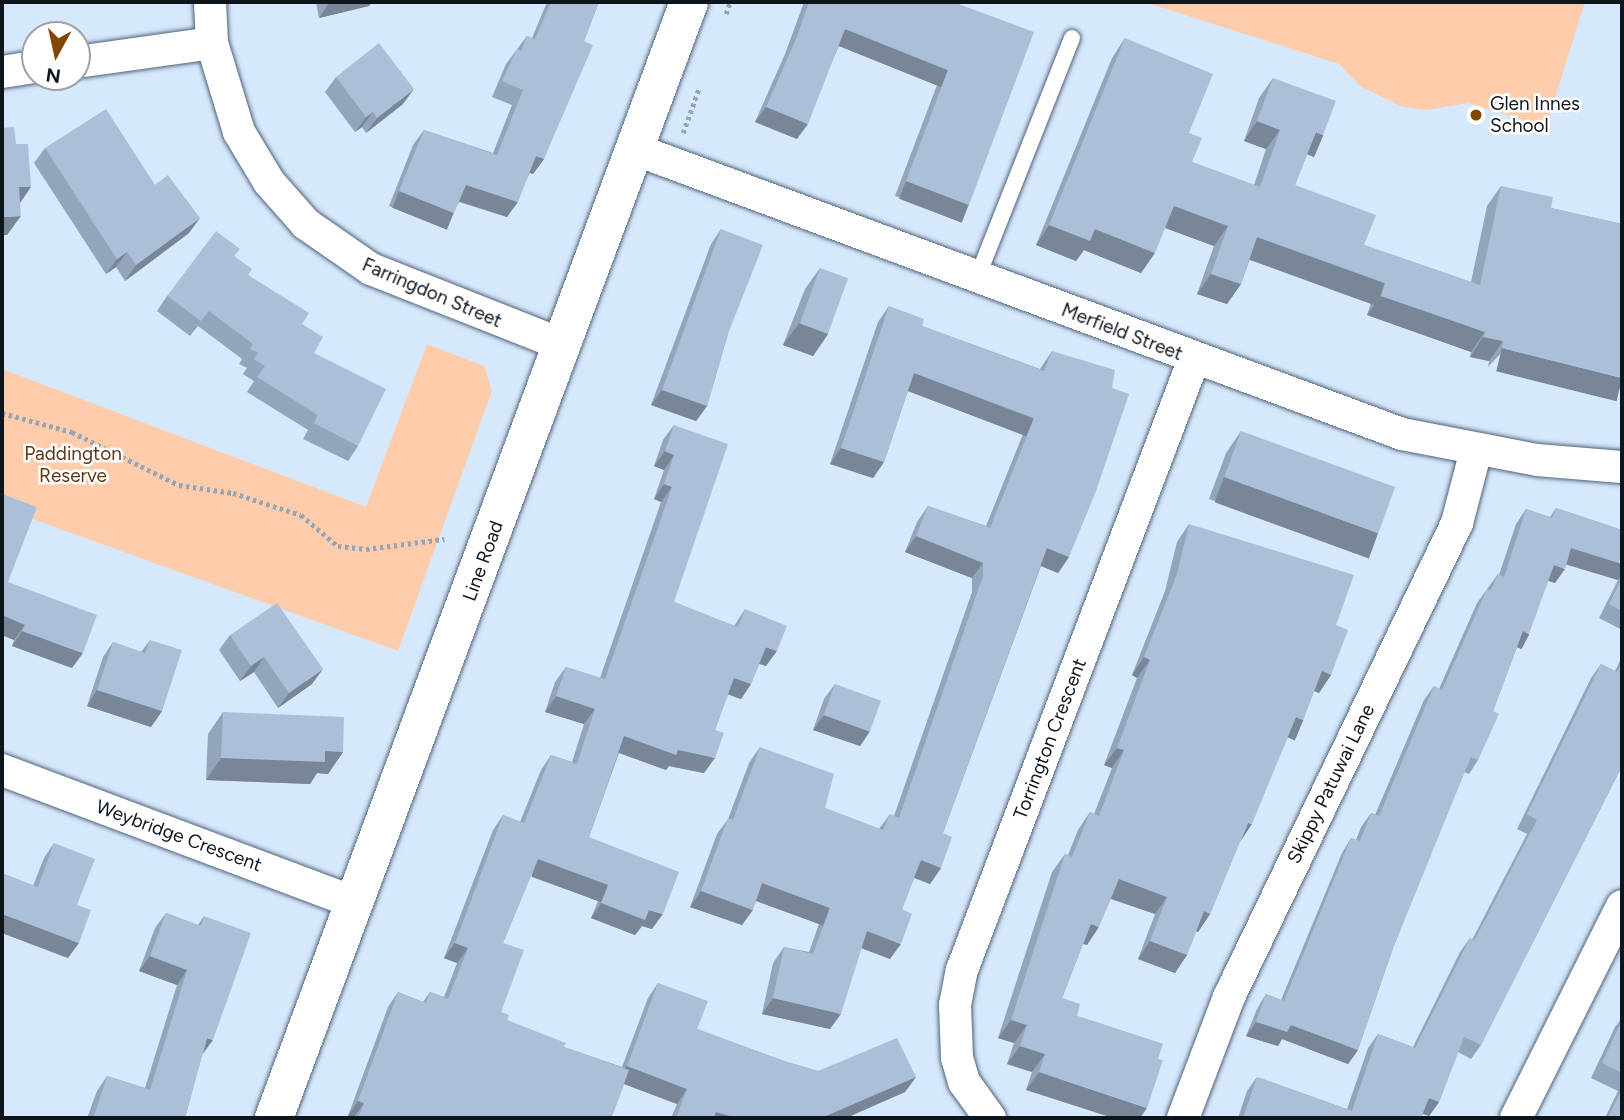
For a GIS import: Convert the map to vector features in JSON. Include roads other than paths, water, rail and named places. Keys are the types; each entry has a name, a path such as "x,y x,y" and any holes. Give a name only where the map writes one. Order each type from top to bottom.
{"main road":[{"name":"Line Road","path":"274,1118 689,2"}],"street":[{"name":"Farringdon Street","path":"210,2 212,43 228,101 248,150 306,224 380,273 563,345"},
{"path":"91,60 212,43"},
{"path":"2,72 21,70"},
{"name":"Merfield Street","path":"634,149 1402,434 1476,450 1622,467"},
{"name":"Torrington Crescent","path":"990,1118 964,1082 957,1057 955,1005 962,970 1195,359"},
{"name":"Skippy Patuwai Lane","path":"1183,1118 1229,997 1457,523 1476,450"},
{"name":"Weybridge Crescent","path":"2,770 355,903"},
{"path":"1516,1118 1622,906"}],"lane":[{"path":"977,278 1072,38"}],"place":[{"name":"Glen Innes School","path":"1476,115"}],"park label":[{"name":"Paddington Reserve","path":"73,465"}]}
